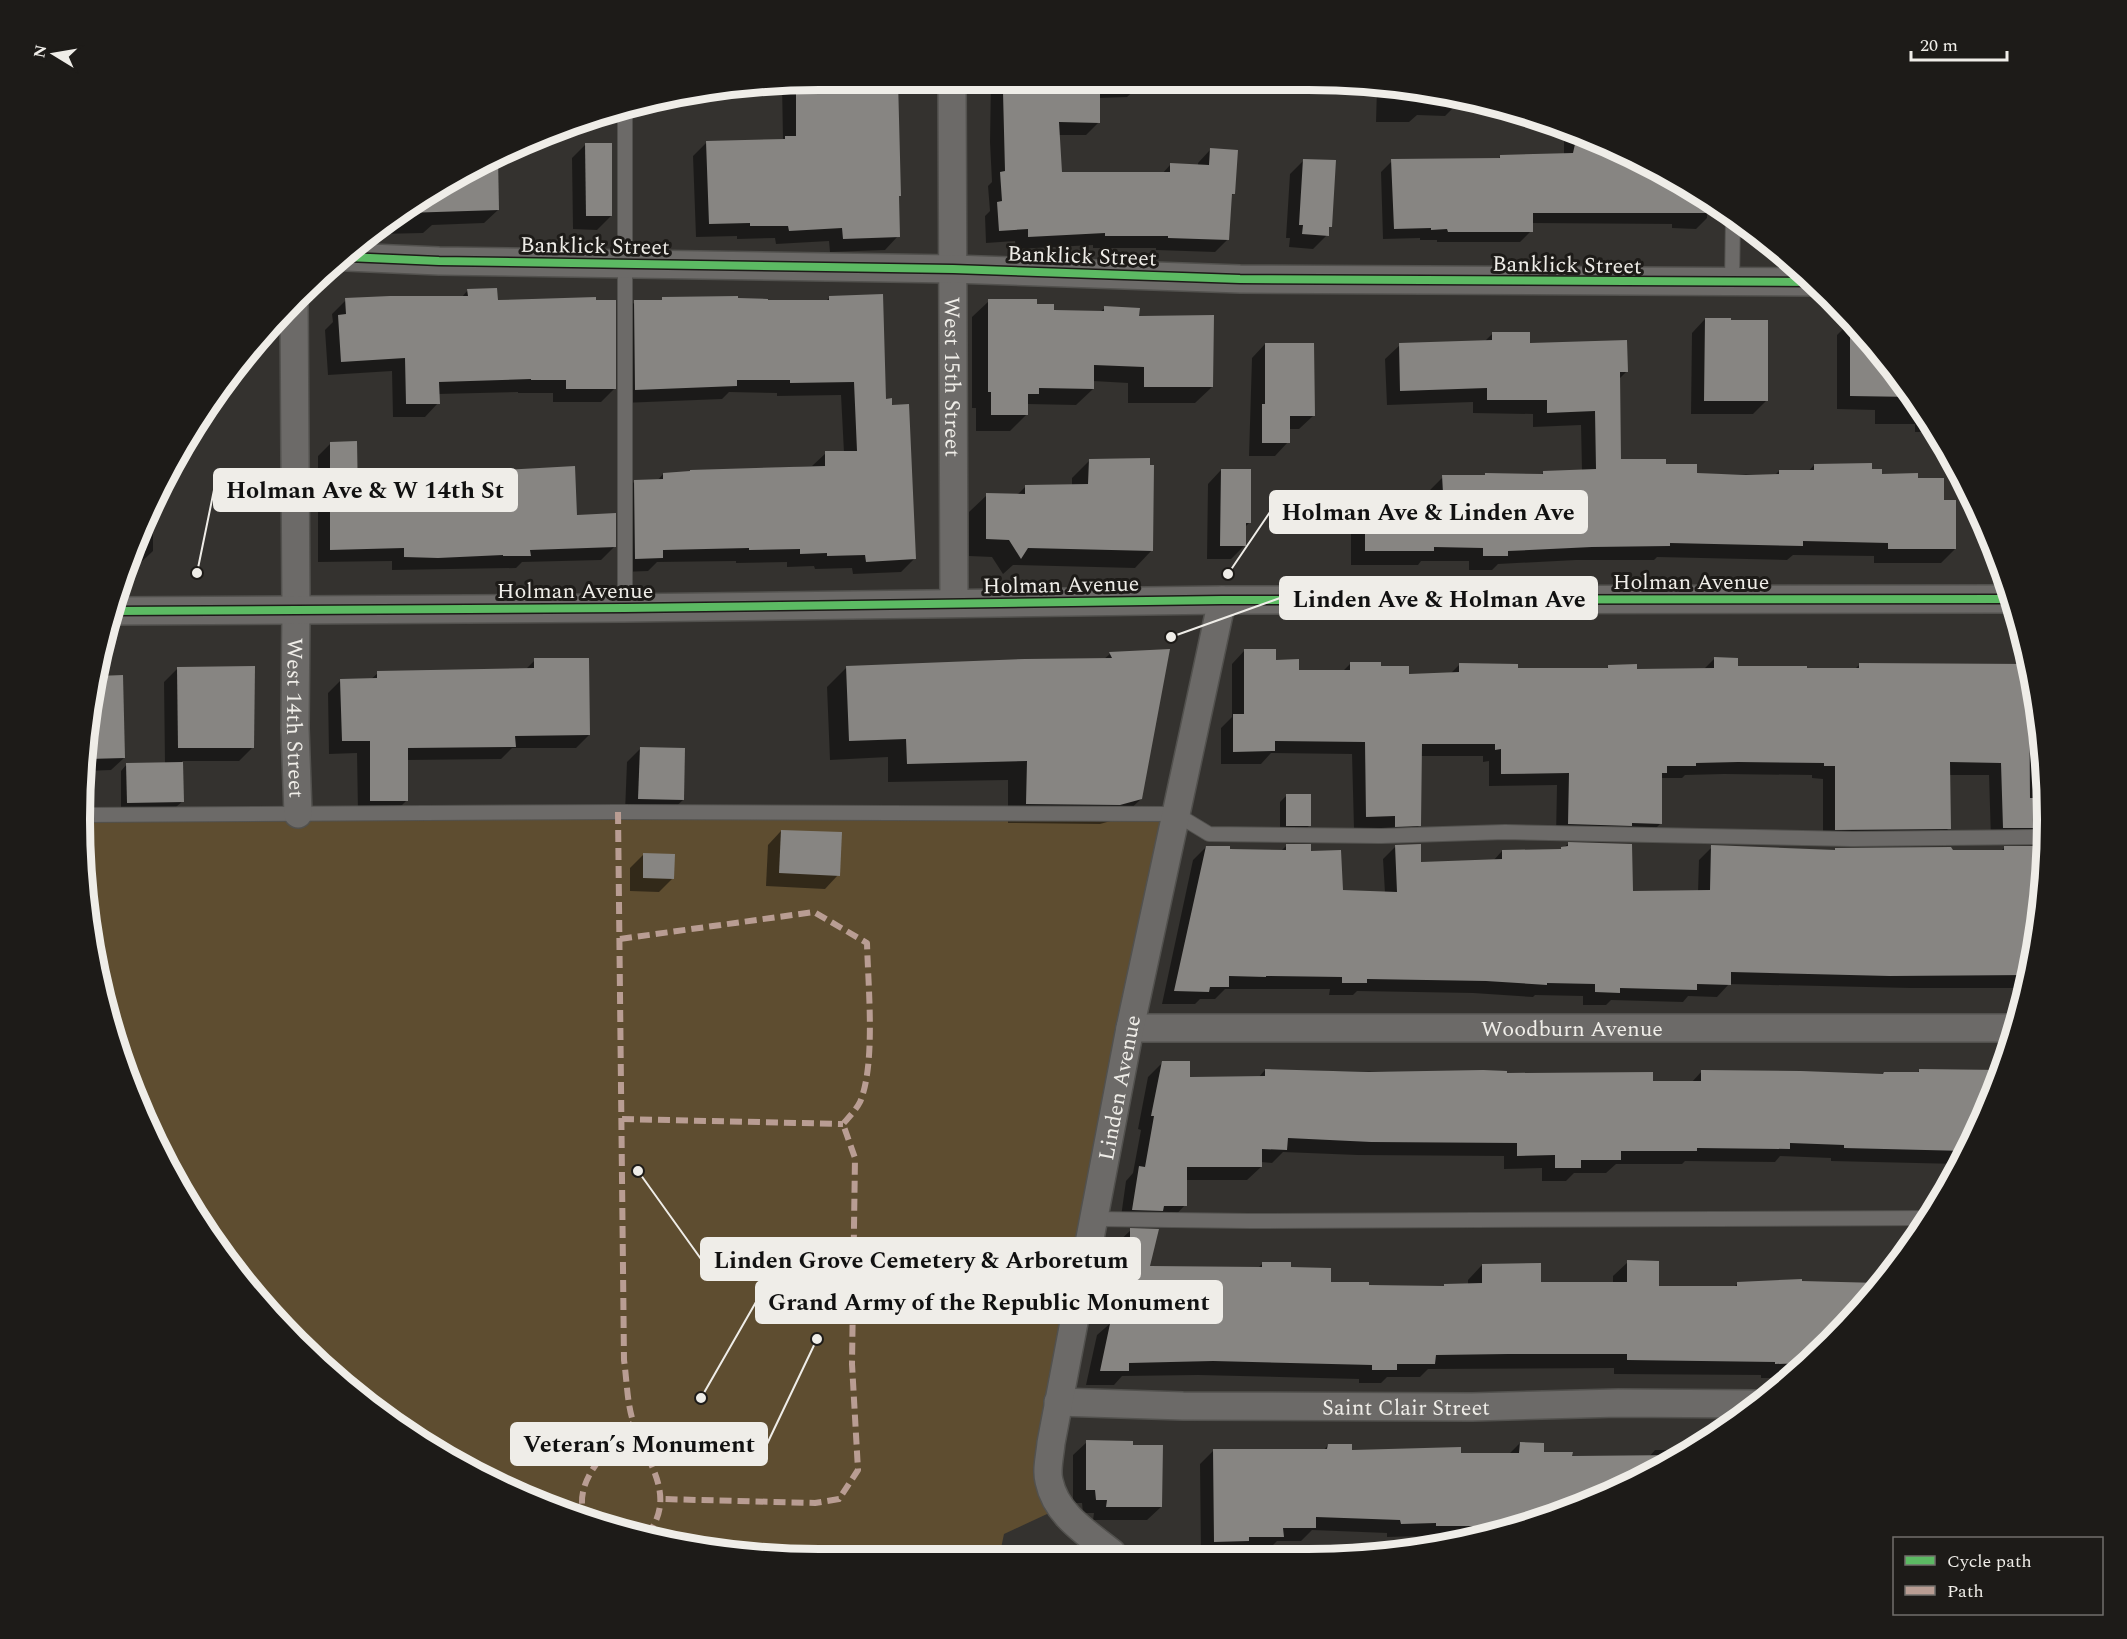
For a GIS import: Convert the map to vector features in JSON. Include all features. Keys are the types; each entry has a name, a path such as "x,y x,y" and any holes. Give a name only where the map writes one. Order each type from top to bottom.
{"street":[{"name":"West 15th Street","path":"952,90 954,603"},
{"name":"Banklick Street","path":"355,257 439,261 953,269 1240,279 1800,282"},
{"name":"West 14th Street","path":"294,315 295,728 298,814"},
{"name":"Holman Avenue","path":"121,611 625,608 1222,600 2002,599"},
{"name":"Linden Avenue","path":"1107,1549 1076,1525 1060,1508 1048,1480 1051,1443 1130,1028 1222,600"},
{"name":"Woodburn Avenue","path":"1130,1028 2006,1028"},
{"name":"Saint Clair Street","path":"1058,1402 1183,1406 1461,1407 1618,1403 1744,1404"}],"lane":[{"path":"625,117 625,608"},
{"path":"1732,283 1733,227"},
{"path":"90,815 618,812 1176,814 1209,834 1381,836 1505,832 1852,839 2036,837"},
{"path":"1094,1219 1260,1221 1918,1218"}],"shaded area":[{"path":"1176,814 1062,1375 1060,1508 1004,1534 1001,1549 820,1549 724,1543 677,1535 585,1510 497,1474 414,1426 339,1368 271,1300 213,1225 165,1142 129,1054 104,962 96,915 90,820"}],"building":[{"path":"898,90 900,237 843,239 842,228 789,231 788,226 750,226 750,223 709,224 706,141 785,139 785,136 796,136 796,91"},
{"path":"1003,92 1100,93 1100,123 1059,122 1062,172 1170,172 1170,163 1209,165 1210,148 1238,150 1229,240 1168,238 1168,236 1105,236 1105,233 1028,237 1028,229 999,231 997,202 1002,201 1000,172 1005,171"},
{"path":"585,143 612,143 612,216 586,216"},
{"path":"1575,144 1587,146 1630,165 1713,213 1533,213 1533,232 1448,232 1447,229 1431,230 1431,228 1394,229 1391,159 1500,158 1500,155 1573,153"},
{"path":"1303,159 1336,160 1332,227 1329,227 1329,236 1302,234 1303,225 1299,225"},
{"path":"498,165 499,210 414,213"},
{"path":"497,288 498,300 596,297 596,300 616,300 616,389 566,389 566,380 439,382 440,404 406,404 405,358 341,362 338,315 346,314 345,298 468,296 467,289"},
{"path":"883,294 886,399 892,398 892,405 909,404 916,559 866,562 865,555 827,556 827,553 800,554 800,549 749,550 749,548 663,550 663,558 635,559 634,480 663,479 663,473 690,470 825,466 825,451 857,451 854,382 790,383 790,380 737,380 737,386 635,390 634,300 662,300 662,297 738,296 738,298 768,300 829,300 829,296"},
{"path":"988,299 1037,299 1037,304 1054,304 1054,310 1104,311 1104,306 1140,308 1139,316 1214,315 1213,387 1144,387 1144,367 1094,365 1094,389 1039,388 1039,394 1028,394 1028,415 991,415 991,392 988,392"},
{"path":"1705,318 1768,320 1768,401 1704,401"},
{"path":"1492,332 1530,332 1530,343 1627,340 1628,372 1620,372 1621,459 1666,459 1666,464 1697,464 1697,473 1746,475 1779,474 1779,470 1814,470 1814,464 1872,463 1872,469 1882,469 1882,474 1918,473 1918,478 1944,478 1944,500 1956,500 1956,549 1888,549 1888,543 1803,541 1803,546 1670,543 1670,546 1508,551 1508,556 1483,556 1483,548 1434,547 1434,551 1365,551 1365,493 1443,493 1442,475 1543,474 1543,471 1596,469 1595,411 1547,413 1547,400 1487,400 1487,388 1400,391 1399,343 1492,340"},
{"path":"1850,333 1902,397 1850,396"},
{"path":"1265,343 1314,343 1315,416 1290,416 1290,443 1262,443 1262,404 1265,404"},
{"path":"357,441 358,497 470,495 469,472 575,466 577,515 616,513 616,547 530,550 531,556 438,558 404,557 404,548 330,550 330,442"},
{"path":"1150,458 1150,465 1154,465 1153,551 1028,548 1021,559 1009,540 986,539 986,493 1025,494 1025,485 1088,484 1089,459"},
{"path":"1221,469 1251,469 1251,523 1246,523 1246,546 1220,546"},
{"path":"1170,649 1142,799 1120,805 1026,804 1027,761 907,764 906,739 849,741 846,666 1112,658 1109,652"},
{"path":"1244,649 1276,649 1276,660 1299,659 1299,670 1350,670 1350,662 1381,662 1381,666 1409,666 1409,674 1459,672 1459,663 1518,664 1518,668 1608,668 1608,665 1637,664 1637,669 1714,668 1714,657 1738,658 1738,666 1807,666 1807,668 1859,668 1859,663 2020,664 2029,714 2030,798 2036,798 2037,828 2003,828 2001,763 1950,762 1951,829 1835,830 1835,766 1824,766 1824,763 1738,762 1667,766 1667,773 1662,773 1662,824 1632,823 1632,826 1568,824 1569,773 1501,774 1501,749 1495,750 1495,744 1422,744 1421,826 1395,827 1395,816 1366,817 1365,742 1275,741 1275,751 1233,752 1233,714 1244,714"},
{"path":"534,658 589,658 590,735 515,736 516,747 408,748 408,801 370,801 370,741 342,741 340,679 377,678 377,671 534,668"},
{"path":"255,666 254,748 178,748 177,667"},
{"path":"123,675 125,758 93,759 104,676"},
{"path":"640,747 685,748 684,800 638,799"},
{"path":"183,762 184,802 127,803 126,763"},
{"path":"1286,794 1311,794 1311,826 1286,826"},
{"path":"781,830 842,832 840,876 779,873"},
{"path":"1568,842 1632,844 1633,891 1710,890 1711,845 1835,850 1835,848 1951,847 1953,850 2004,850 2004,846 2036,846 2031,915 2020,975 1890,976 1731,972 1731,985 1697,984 1697,990 1620,988 1620,993 1595,992 1595,984 1547,983 1547,985 1486,981 1367,979 1367,983 1342,983 1342,977 1229,976 1229,987 1210,987 1209,992 1174,991 1206,846 1286,850 1286,844 1311,844 1311,851 1341,850 1343,890 1397,892 1395,845 1421,844 1421,862 1502,859 1502,850 1561,849 1561,847 1568,846"},
{"path":"643,853 675,854 674,879 643,878"},
{"path":"1162,1061 1190,1061 1190,1077 1265,1076 1265,1069 1369,1072 1483,1070 1507,1071 1507,1073 1653,1072 1653,1081 1701,1081 1701,1070 1883,1074 1884,1072 1919,1072 1919,1069 1992,1070 1957,1151 1844,1148 1844,1145 1790,1143 1790,1149 1697,1148 1697,1151 1621,1151 1621,1160 1581,1160 1581,1168 1555,1168 1555,1155 1517,1156 1517,1143 1371,1142 1288,1138 1287,1150 1262,1149 1262,1167 1187,1167 1187,1206 1164,1206 1163,1211 1132,1210 1139,1166 1145,1167 1154,1116 1151,1116"},
{"path":"1130,1228 1159,1229 1150,1266 1262,1267 1262,1262 1291,1262 1291,1267 1331,1268 1331,1282 1369,1282 1369,1285 1444,1286 1444,1284 1482,1283 1482,1264 1541,1263 1541,1282 1627,1282 1627,1260 1659,1261 1659,1286 1737,1286 1737,1282 1802,1279 1802,1281 1870,1283 1823,1335 1793,1363 1627,1360 1627,1354 1508,1354 1436,1355 1435,1364 1397,1364 1397,1370 1372,1370 1372,1365 1213,1361 1129,1363 1129,1371 1100,1371 1111,1319 1127,1319 1127,1266 1130,1266"},
{"path":"1086,1440 1133,1441 1133,1445 1163,1445 1162,1507 1106,1507 1107,1500 1096,1500 1095,1490 1086,1490"},
{"path":"1520,1442 1544,1443 1544,1452 1573,1452 1572,1456 1664,1455 1630,1474 1587,1493 1542,1510 1473,1530 1473,1526 1436,1526 1436,1523 1401,1524 1400,1520 1316,1517 1316,1528 1283,1528 1284,1537 1249,1537 1249,1541 1214,1542 1213,1449 1327,1449 1328,1444 1352,1444 1352,1450 1461,1447 1461,1453 1519,1453"}],"marked path":[{"path":"618,812 624,1360 632,1417 652,1466 660,1493 660,1507 651,1529"},
{"path":"620,939 814,912 867,943 870,1024 868,1067 860,1102 843,1124 855,1158 852,1364 858,1470 839,1499 815,1503 661,1499"},
{"path":"622,1119 843,1124"},
{"path":"583,1509 583,1493 594,1467 633,1423"}],"cycle path":[{"path":"355,257 439,261 953,269 1240,279 1800,282"},
{"path":"121,611 625,608 1222,600 2002,599"}],"place":[{"name":"Holman Ave & W 14th St","path":"197,573"},
{"name":"Holman Ave & Linden Ave","path":"1228,574"},
{"name":"Linden Ave & Holman Ave","path":"1171,637"},
{"name":"Linden Grove Cemetery & Arboretum","path":"638,1171"},
{"name":"Veteran’s Monument","path":"817,1339"},
{"name":"Grand Army of the Republic Monument","path":"701,1398"}]}
